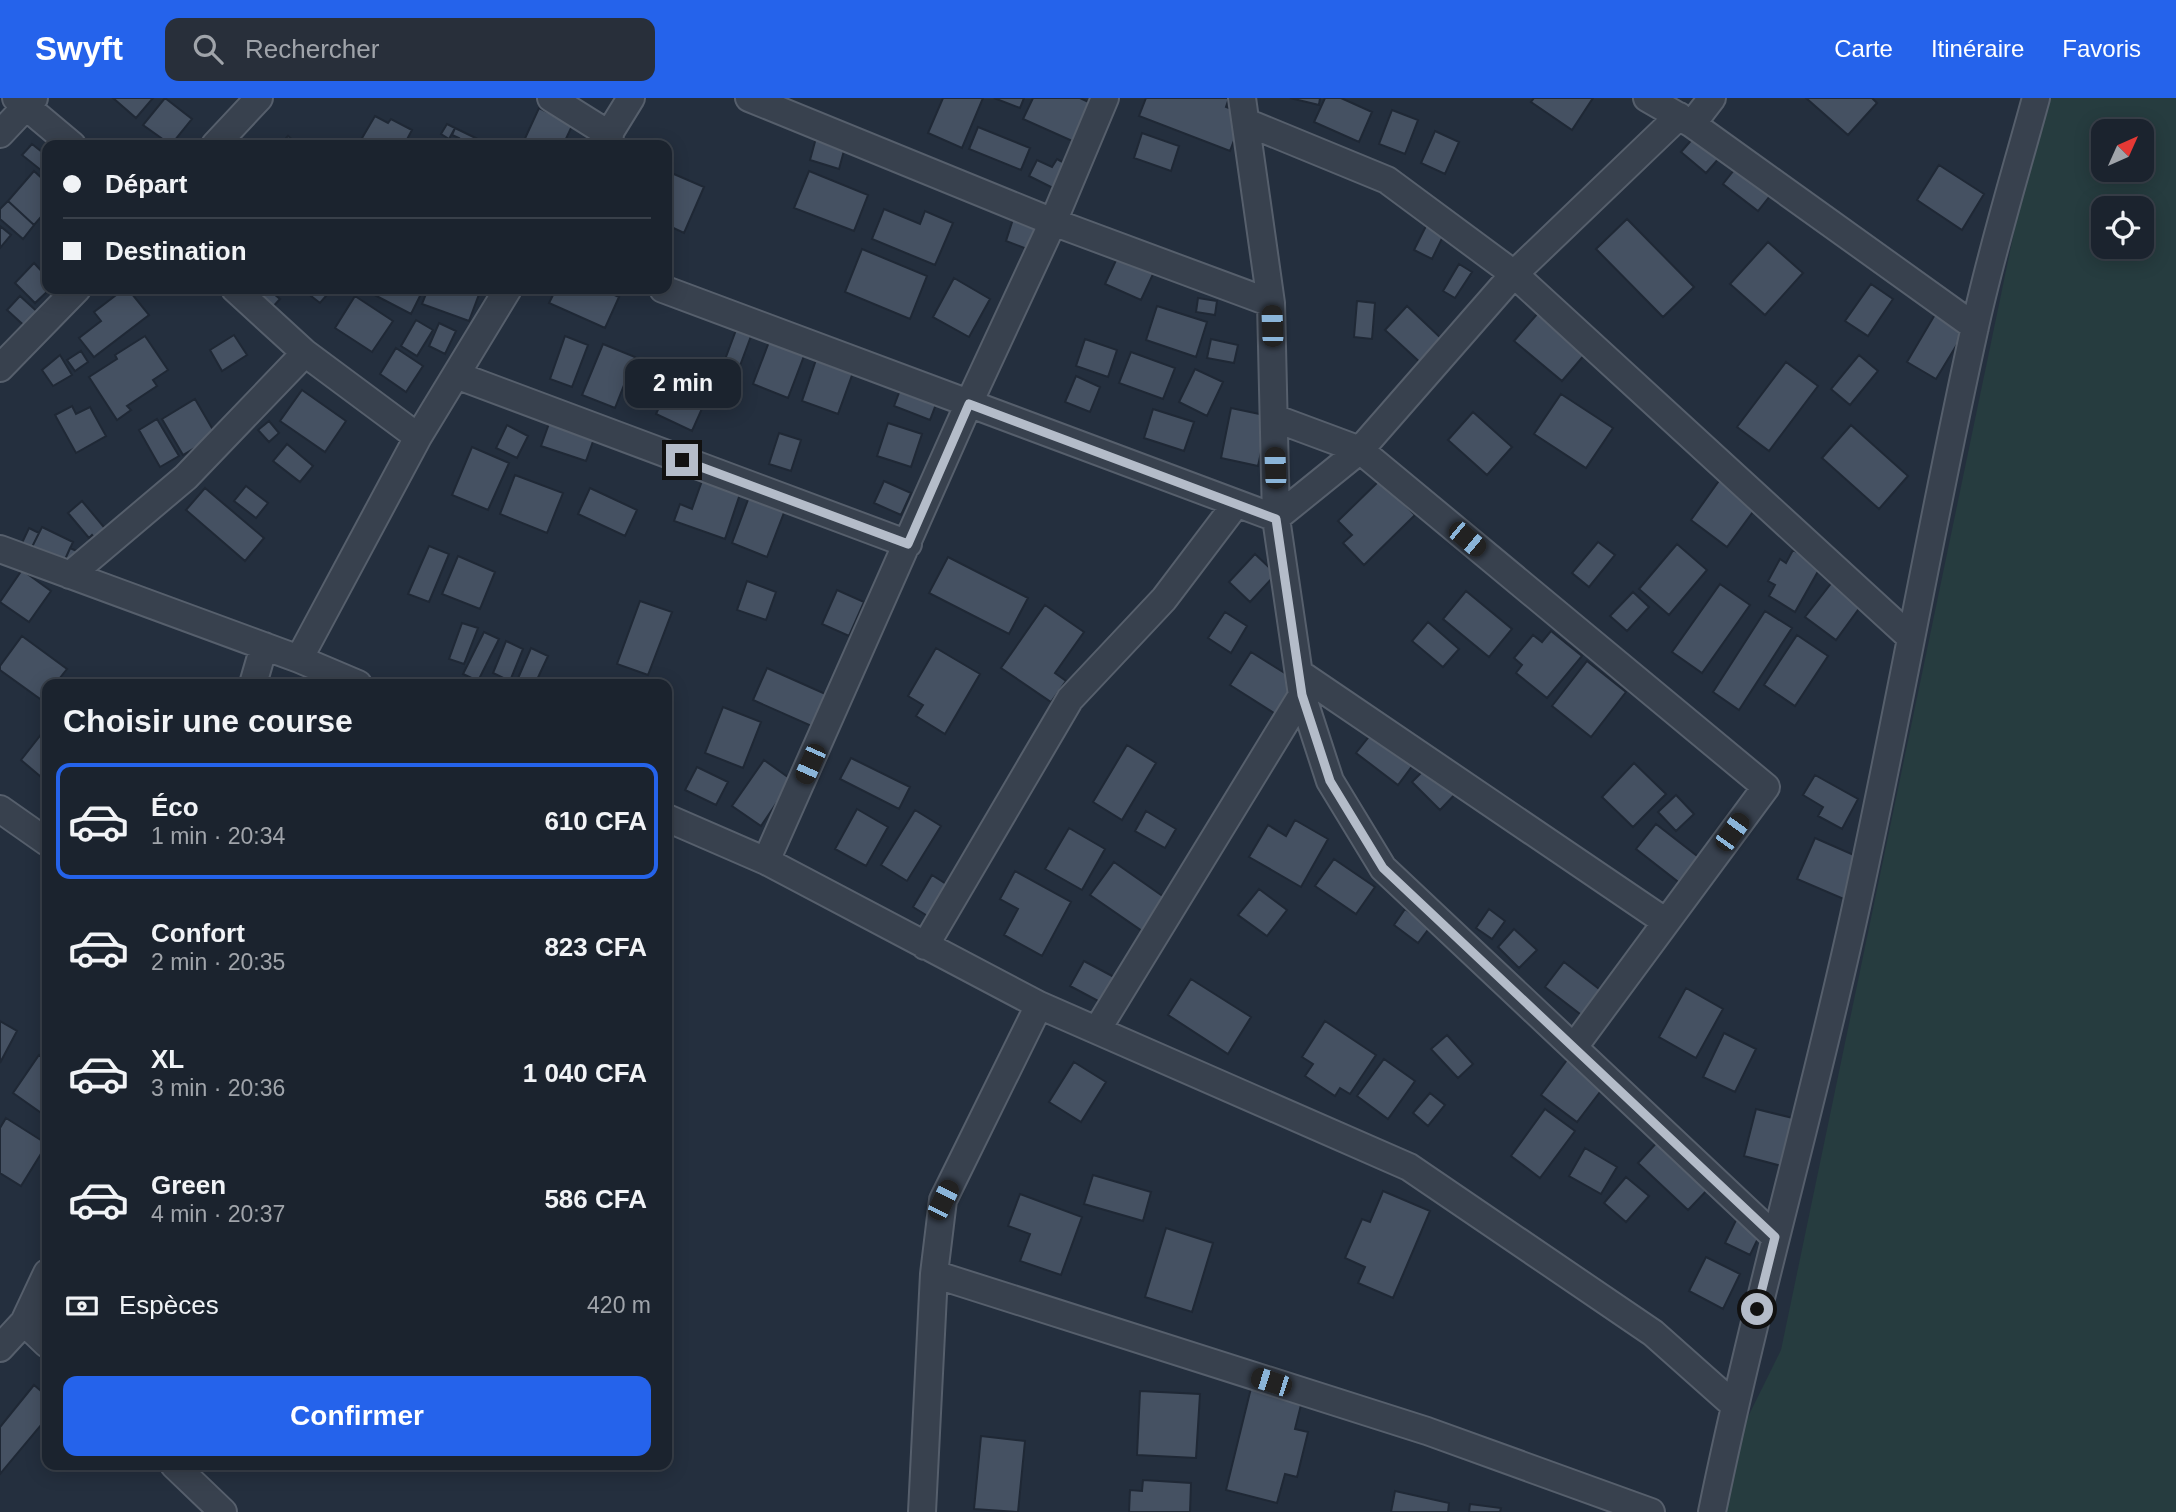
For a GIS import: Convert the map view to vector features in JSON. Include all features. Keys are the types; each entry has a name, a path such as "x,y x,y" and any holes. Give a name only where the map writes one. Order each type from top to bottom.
{"street":[{"path":"220,140 259,98"},
{"path":"551,98 606,140 631,98"},
{"path":"749,98 1052,222 1271,303"},
{"path":"766,861 1105,98"},
{"path":"1647,98 1685,120 1975,327"},
{"path":"1276,519 1360,450 1514,274 1712,98"},
{"path":"1712,1512 1734,1405 1825,1048 1890,754 1910,637 1975,327 2036,98"},
{"path":"0,134 25,101 67,140"},
{"path":"1244,110 1387,180 1514,274 1910,637"},
{"path":"1244,110 1271,303 1276,519 1300,684 1330,781 1383,868 1775,1237"},
{"path":"672,292 1276,519"},
{"path":"0,368 72,294"},
{"path":"240,294 305,354 418,437"},
{"path":"299,659 418,437 505,294"},
{"path":"70,575 186,477 305,354"},
{"path":"456,376 908,544"},
{"path":"1274,418 1360,450 1766,787 1574,1048"},
{"path":"925,946 1070,699 1164,599 1237,504"},
{"path":"0,549 299,659 346,679"},
{"path":"254,679 264,646"},
{"path":"1300,684 1666,922"},
{"path":"1097,1030 1300,684"},
{"path":"0,808 42,838"},
{"path":"672,820 766,861 1039,1005 1409,1167 1653,1333 1734,1405"},
{"path":"922,1512 934,1274 943,1200 1039,1005"},
{"path":"934,1274 1427,1431 1651,1512"},
{"path":"0,1348 24,1322 42,1284"},
{"path":"24,1322 42,1339"},
{"path":"179,1470 223,1512"}],"green space":[{"path":"2042,98 2176,98 2176,1512 1726,1512 1738,1437 1781,1350"}],"building":[{"path":"113,98 153,98 136,118"},
{"path":"165,98 192,119 175,140 164,140 143,125"},
{"path":"943,98 983,98 962,148 928,133"},
{"path":"994,98 1024,98 1020,108"},
{"path":"1033,98 1080,98 1095,105 1079,144 1023,119"},
{"path":"1146,98 1229,98 1226,107 1244,114 1230,151 1139,116"},
{"path":"1290,98 1320,98 1319,105"},
{"path":"1325,98 1341,98 1372,112 1359,142 1314,122"},
{"path":"1534,98 1593,98 1572,130 1531,102"},
{"path":"1806,98 1872,98 1877,103 1848,135"},
{"path":"539,108 573,124 565,140 524,140"},
{"path":"1392,110 1418,120 1405,154 1379,144"},
{"path":"375,116 388,123 391,119 412,130 407,140 361,140"},
{"path":"447,124 455,128 449,139 441,134"},
{"path":"978,127 1030,148 1021,170 969,149"},
{"path":"455,128 480,140 458,140 452,135"},
{"path":"1435,131 1459,142 1445,174 1421,163"},
{"path":"1142,133 1179,146 1171,171 1134,158"},
{"path":"1695,136 1720,157 1706,173 1681,152"},
{"path":"816,138 845,147 839,169 810,160"},
{"path":"32,144 42,152 42,171 22,155"},
{"path":"1057,159 1070,166 1057,190 1029,176 1037,160 1052,167"},
{"path":"1738,165 1773,192 1758,211 1723,184"},
{"path":"1939,165 1984,194 1962,230 1917,200"},
{"path":"34,171 42,178 42,216 34,225 8,201"},
{"path":"809,171 868,195 854,231 794,208"},
{"path":"672,173 704,187 684,233 672,227"},
{"path":"8,201 34,225 23,239 0,219 0,209"},
{"path":"884,209 920,224 925,211 953,223 935,265 872,239"},
{"path":"1015,213 1045,223 1035,252 1006,241"},
{"path":"1627,219 1694,287 1663,317 1596,249"},
{"path":"1429,220 1447,228 1432,259 1414,250"},
{"path":"0,226 11,235 0,248"},
{"path":"1768,242 1803,273 1765,315 1730,284"},
{"path":"862,249 927,276 910,319 845,292"},
{"path":"1118,256 1154,272 1141,300 1105,284"},
{"path":"34,263 42,272 42,294 45,294 35,303 15,283"},
{"path":"1459,264 1472,272 1455,298 1443,291"},
{"path":"954,278 990,299 969,337 933,317"},
{"path":"1871,284 1893,299 1868,336 1845,321"},
{"path":"117,294 132,294 149,315 94,357 79,338 101,321 94,312"},
{"path":"254,294 274,294 280,299 271,309"},
{"path":"308,294 328,294 320,303"},
{"path":"373,294 421,294 411,314"},
{"path":"426,294 479,294 469,321 422,304"},
{"path":"554,294 612,294 619,297 605,328 549,303"},
{"path":"20,296 42,316 29,330 7,310"},
{"path":"355,296 393,321 372,352 335,328"},
{"path":"1198,298 1217,301 1215,315 1196,312"},
{"path":"1357,301 1375,303 1372,339 1354,337"},
{"path":"1157,306 1207,322 1196,357 1146,340"},
{"path":"1407,306 1445,342 1423,365 1385,330"},
{"path":"1940,306 1970,323 1936,379 1907,362"},
{"path":"1538,313 1586,353 1562,381 1514,341"},
{"path":"416,320 433,330 417,356 401,346"},
{"path":"739,322 754,328 738,371 723,365"},
{"path":"439,323 456,331 445,354 429,346"},
{"path":"772,334 807,348 788,398 753,384"},
{"path":"234,335 247,355 222,371 210,350"},
{"path":"145,336 168,370 153,380 157,386 127,406 131,410 117,420 89,377 117,359 115,355"},
{"path":"565,336 588,345 572,387 550,379"},
{"path":"1085,339 1117,350 1108,377 1076,366"},
{"path":"1211,339 1238,345 1234,363 1207,358"},
{"path":"603,344 635,357 615,408 582,395"},
{"path":"396,348 423,366 406,392 380,374"},
{"path":"81,351 88,362 75,371 67,360"},
{"path":"1131,352 1175,368 1163,399 1119,383"},
{"path":"818,354 855,367 838,414 802,401"},
{"path":"60,355 72,375 53,386 42,370"},
{"path":"1859,355 1878,371 1850,405 1831,389"},
{"path":"1786,362 1818,386 1769,451 1737,427"},
{"path":"677,368 713,384 692,431 656,414"},
{"path":"1195,369 1223,382 1207,416 1179,402"},
{"path":"1076,376 1100,387 1090,412 1065,402"},
{"path":"902,385 938,399 930,420 894,406"},
{"path":"302,390 346,421 325,452 280,421"},
{"path":"1561,394 1613,428 1586,468 1534,434"},
{"path":"195,399 216,435 183,455 162,419"},
{"path":"72,406 76,414 90,407 106,436 76,453 55,415"},
{"path":"1231,408 1269,416 1258,466 1221,458"},
{"path":"1153,409 1194,422 1184,451 1144,438"},
{"path":"1473,412 1512,447 1487,475 1448,440"},
{"path":"551,418 596,433 586,461 541,446"},
{"path":"157,419 179,456 160,467 139,430"},
{"path":"269,421 279,433 269,442 258,430"},
{"path":"888,423 922,434 911,467 877,456"},
{"path":"507,425 528,436 517,458 496,448"},
{"path":"1851,425 1908,476 1879,509 1822,458"},
{"path":"779,433 801,440 791,471 769,464"},
{"path":"287,444 313,466 300,482 273,461"},
{"path":"472,447 509,463 488,510 452,495"},
{"path":"515,475 563,493 547,533 500,514"},
{"path":"703,478 741,491 725,539 674,521 680,504 692,509"},
{"path":"1721,478 1758,505 1727,547 1691,520"},
{"path":"1380,480 1415,515 1364,565 1343,543 1352,535 1338,521"},
{"path":"884,481 911,493 901,515 874,503"},
{"path":"246,486 268,503 256,518 234,501"},
{"path":"205,488 264,538 245,561 186,510"},
{"path":"590,488 637,510 625,536 578,514"},
{"path":"749,497 785,510 767,557 732,543"},
{"path":"82,501 108,532 98,542 92,535 89,538 68,513"},
{"path":"42,527 73,542 63,564 31,549"},
{"path":"29,528 39,533 31,549 21,545"},
{"path":"1598,542 1615,555 1589,587 1572,573"},
{"path":"1677,544 1707,570 1669,615 1639,589"},
{"path":"429,546 449,554 429,602 408,594"},
{"path":"70,548 79,552 63,564"},
{"path":"1793,550 1821,566 1795,612 1769,596 1775,585 1768,581 1780,559 1786,563"},
{"path":"1255,554 1276,574 1250,602 1229,582"},
{"path":"458,556 495,572 480,609 442,594"},
{"path":"948,557 1028,598 1009,634 929,593"},
{"path":"22,570 51,591 29,622 0,602"},
{"path":"747,581 776,592 766,620 737,610"},
{"path":"1833,581 1863,603 1836,640 1805,617"},
{"path":"1720,584 1750,605 1702,673 1672,652"},
{"path":"837,590 864,602 849,636 822,624"},
{"path":"1466,591 1512,629 1489,657 1443,619"},
{"path":"1633,592 1649,607 1627,631 1610,616"},
{"path":"640,601 672,612 648,675 617,664"},
{"path":"1045,605 1084,632 1055,673 1066,681 1051,702 1001,668"},
{"path":"1765,611 1792,628 1739,710 1713,692"},
{"path":"1225,612 1247,626 1231,653 1208,638"},
{"path":"1428,622 1459,649 1443,667 1412,641"},
{"path":"462,623 478,628 464,664 449,659"},
{"path":"1551,631 1582,656 1547,698 1516,673 1522,665 1514,658 1533,635 1542,642"},
{"path":"484,632 499,639 479,679 463,674"},
{"path":"1797,635 1828,656 1795,706 1764,685"},
{"path":"22,636 67,669 59,679 42,679 42,700 0,670 0,666"},
{"path":"506,641 523,649 511,679 493,673"},
{"path":"531,648 548,656 537,679 518,679"},
{"path":"936,648 980,674 945,734 916,716 923,705 908,696"},
{"path":"1251,652 1299,682 1277,715 1230,685"},
{"path":"1587,661 1626,692 1591,737 1552,706"},
{"path":"767,668 830,696 816,728 753,700"},
{"path":"723,707 761,722 743,768 705,753"},
{"path":"1375,729 1416,761 1398,785 1356,753"},
{"path":"42,733 42,778 21,760"},
{"path":"1127,745 1156,763 1122,820 1093,802"},
{"path":"851,758 910,787 899,809 840,779"},
{"path":"764,760 792,780 761,826 732,806"},
{"path":"1634,763 1666,794 1633,827 1602,797"},
{"path":"1430,764 1458,791 1440,810 1412,782"},
{"path":"697,767 728,782 716,805 685,790"},
{"path":"1815,775 1858,799 1842,829 1818,816 1823,807 1803,795"},
{"path":"1676,795 1694,814 1676,831 1658,812"},
{"path":"857,809 888,827 866,866 835,849"},
{"path":"915,810 941,826 907,881 881,865"},
{"path":"1146,811 1176,829 1165,848 1135,831"},
{"path":"1295,820 1328,839 1301,887 1249,857 1268,825 1286,836"},
{"path":"1656,824 1701,859 1681,884 1636,849"},
{"path":"1069,828 1105,849 1082,890 1045,869"},
{"path":"1815,838 1863,859 1846,900 1797,879"},
{"path":"1334,859 1375,887 1356,914 1315,886"},
{"path":"1114,862 1171,902 1148,935 1090,895"},
{"path":"1015,871 1071,902 1042,956 1004,935 1018,909 1000,899"},
{"path":"932,875 954,889 934,920 913,907"},
{"path":"1259,889 1287,910 1267,936 1238,915"},
{"path":"1405,909 1430,927 1418,943 1394,925"},
{"path":"1489,909 1505,921 1492,939 1476,928"},
{"path":"1514,929 1537,950 1519,968 1498,947"},
{"path":"1084,961 1114,977 1100,1002 1070,986"},
{"path":"1564,962 1603,992 1584,1017 1545,987"},
{"path":"1191,979 1251,1017 1228,1054 1168,1015"},
{"path":"1686,988 1723,1009 1696,1058 1659,1037"},
{"path":"0,1021 17,1031 0,1063"},
{"path":"1325,1021 1376,1055 1350,1094 1340,1088 1335,1096 1305,1076 1313,1064 1302,1057"},
{"path":"1724,1033 1756,1049 1735,1092 1703,1077"},
{"path":"1447,1035 1473,1064 1458,1078 1431,1049"},
{"path":"39,1055 42,1057 42,1113 13,1093"},
{"path":"1384,1059 1415,1081 1388,1119 1357,1096"},
{"path":"1567,1060 1603,1088 1577,1122 1541,1095"},
{"path":"1074,1062 1106,1082 1081,1122 1049,1102"},
{"path":"1430,1093 1445,1105 1428,1126 1413,1113"},
{"path":"1545,1109 1575,1131 1540,1178 1511,1156"},
{"path":"1756,1109 1801,1120 1789,1168 1744,1156"},
{"path":"6,1118 42,1141 42,1152 21,1186 0,1173 0,1128"},
{"path":"1660,1139 1711,1186 1688,1210 1638,1163"},
{"path":"1585,1148 1617,1167 1601,1194 1569,1176"},
{"path":"1093,1175 1151,1192 1143,1221 1084,1204"},
{"path":"1626,1177 1649,1196 1626,1222 1604,1203"},
{"path":"1383,1191 1430,1211 1393,1298 1358,1283 1365,1267 1345,1258 1362,1219 1370,1222"},
{"path":"1020,1194 1082,1217 1061,1275 1020,1261 1030,1234 1008,1226"},
{"path":"1738,1216 1763,1228 1750,1255 1725,1243"},
{"path":"1166,1228 1213,1243 1192,1312 1145,1297"},
{"path":"1706,1257 1740,1274 1723,1309 1689,1291"},
{"path":"1252,1384 1303,1397 1295,1429 1308,1432 1297,1477 1285,1474 1277,1503 1226,1490"},
{"path":"34,1385 42,1392 42,1424 0,1474 0,1427"},
{"path":"1140,1391 1200,1394 1196,1458 1137,1455"},
{"path":"981,1436 1025,1441 1018,1512 974,1509"},
{"path":"1143,1480 1191,1483 1190,1512 1129,1512 1130,1490 1142,1491"},
{"path":"1395,1491 1449,1503 1448,1512 1391,1512"},
{"path":"1470,1504 1501,1508 1500,1512 1469,1512"}],"route":[{"path":"682,460 908,544 969,404 1276,519 1302,695 1330,781 1383,868 1775,1237 1757,1309"}]}
